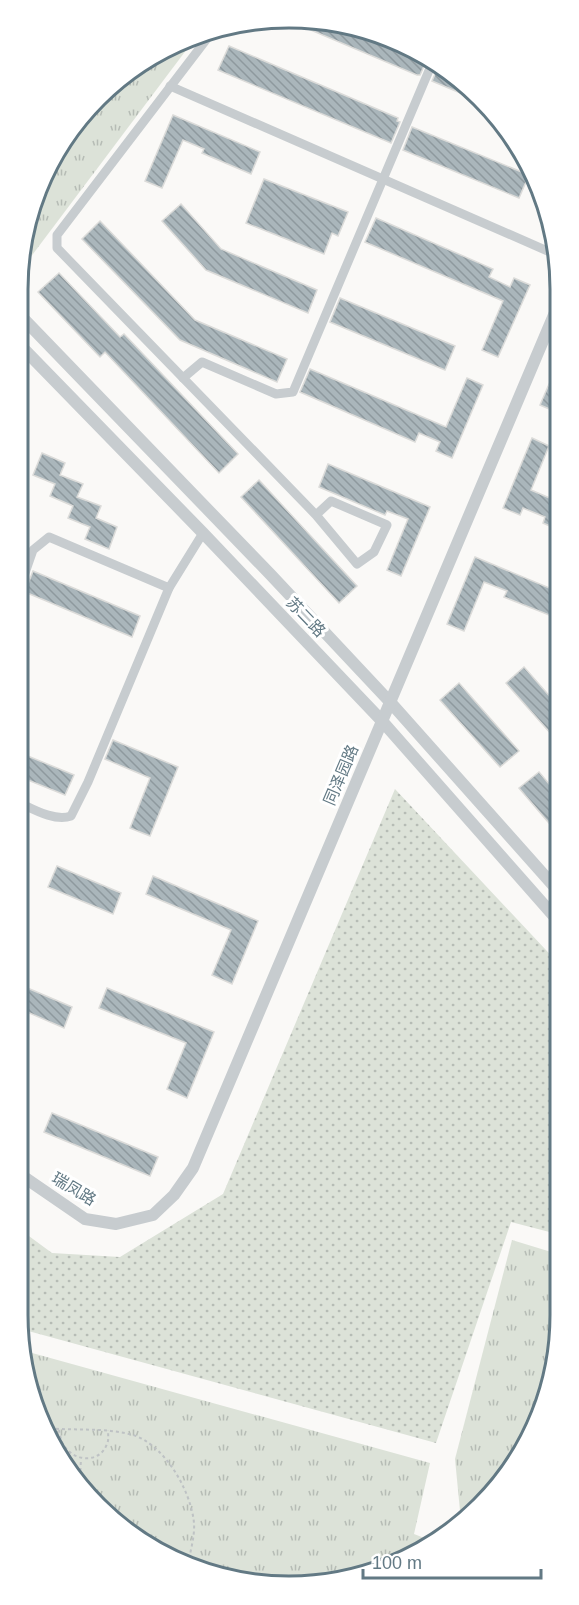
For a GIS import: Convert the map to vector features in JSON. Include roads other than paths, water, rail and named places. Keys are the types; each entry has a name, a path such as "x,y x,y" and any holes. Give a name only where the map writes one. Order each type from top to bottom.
{"street":[{"path":"204,43 57,236 57,248 316,515 357,564 374,552 387,525 331,501 316,515"},
{"path":"183,378 202,362 276,394 293,392 430,69"},
{"path":"170,86 547,251"},
{"name":"苏二路","path":"28,323 391,703 550,882"},
{"name":"同泽园路","path":"116,1224 153,1215 174,1195 193,1168 550,324"},
{"name":"苏二路","path":"28,353 204,533 382,721 550,912"},
{"path":"28,807 64,819 71,816 88,782 169,588 204,533"},
{"path":"28,564 33,550 49,537 169,588"},
{"name":"瑞凤路","path":"28,1180 85,1219 116,1224"}]}
